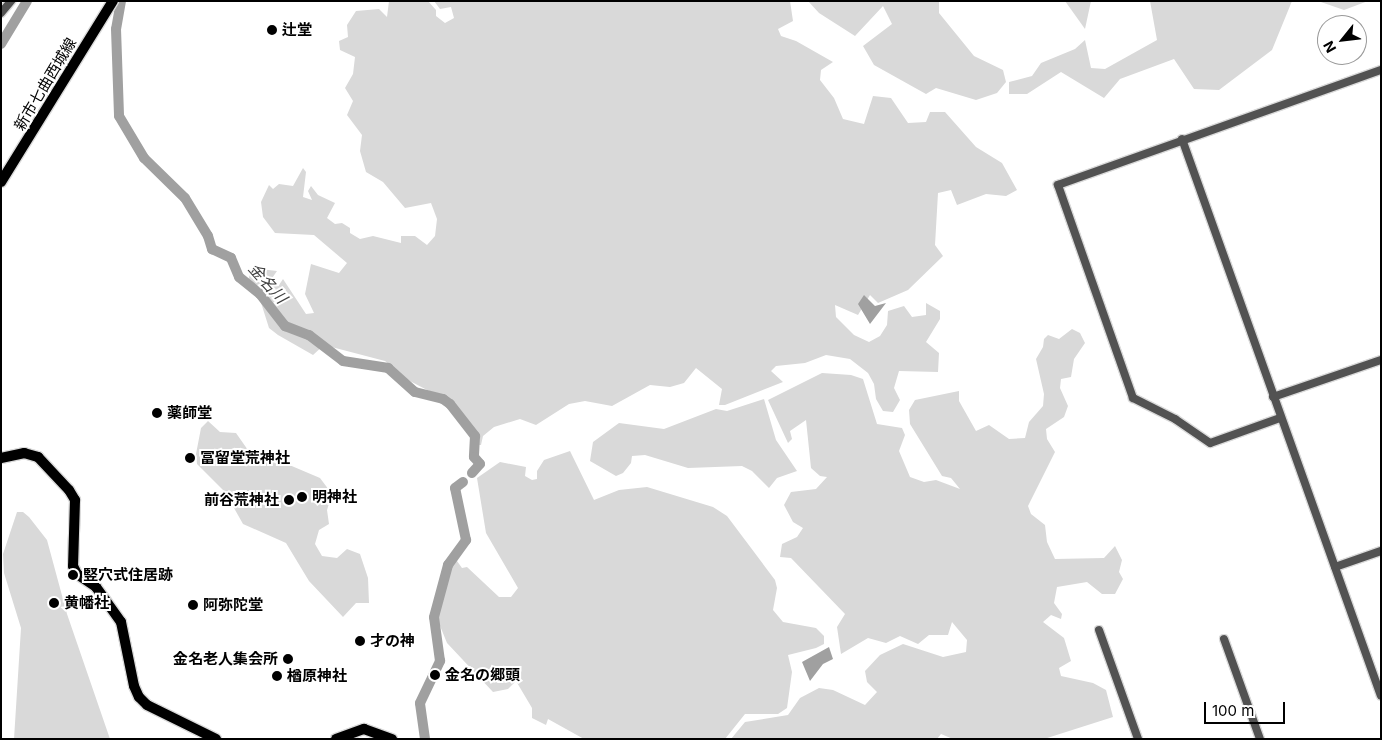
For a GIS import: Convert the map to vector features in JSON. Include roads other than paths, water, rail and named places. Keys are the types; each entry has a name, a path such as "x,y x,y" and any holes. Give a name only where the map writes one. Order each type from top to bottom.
{"main road":[{"name":"新市七曲西城線","path":"1,182 113,1"},
{"path":"1,458 24,452 38,457 69,490 75,500 73,566 77,574 96,587 121,622 134,686 139,697 147,705 216,739"},
{"path":"336,739 364,728 392,739"}],"street":[{"path":"1,14 11,1"},
{"path":"1280,418 1210,443 1175,420 1133,398 1058,185 1182,139 1381,70"},
{"path":"1182,139 1280,418 1381,696"},
{"path":"1273,397 1381,360"},
{"path":"1335,567 1381,551"},
{"path":"1099,630 1138,739"},
{"path":"1224,639 1260,739"}],"waterway":[{"path":"1,44 27,1"},
{"name":"金名川","path":"121,1 116,29 119,116 144,158 185,198 208,236 212,249 231,258 239,277 260,294 285,326 309,335 343,361 388,368 415,392 443,399 450,404 475,436 474,457 480,464 472,473"},
{"name":"金名川","path":"425,739 420,703 440,661 434,617 448,565 466,540 455,488 463,482"}],"place":[{"name":"辻堂","path":"272,30"},
{"name":"薬師堂","path":"157,413"},
{"name":"冨留堂荒神社","path":"190,458"},
{"name":"明神社","path":"302,497"},
{"name":"前谷荒神社","path":"289,500"},
{"name":"竪穴式住居跡","path":"73,575"},
{"name":"黄幡社","path":"54,603"},
{"name":"阿弥陀堂","path":"193,605"},
{"name":"才の神","path":"360,641"},
{"name":"金名老人集会所","path":"288,659"},
{"name":"金名の郷頭","path":"435,675"},
{"name":"楢原神社","path":"277,676"}]}
